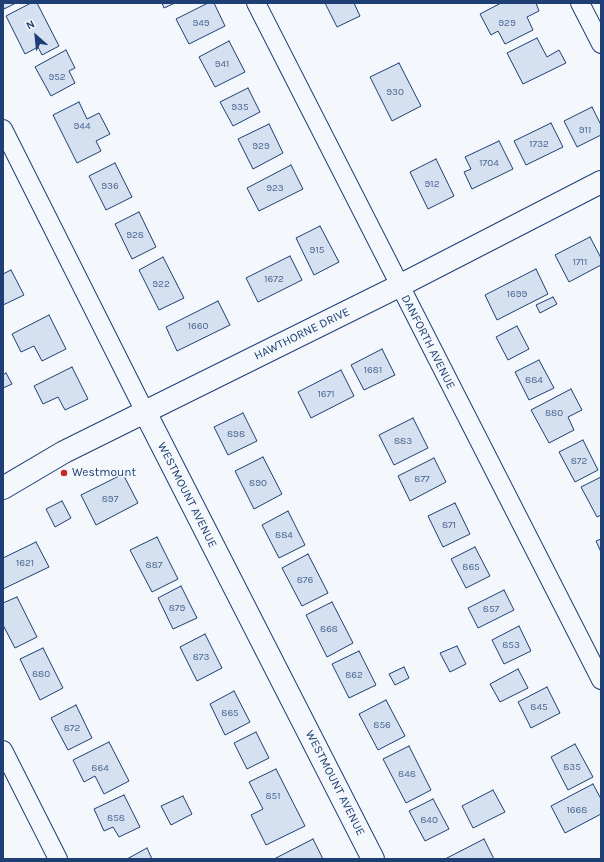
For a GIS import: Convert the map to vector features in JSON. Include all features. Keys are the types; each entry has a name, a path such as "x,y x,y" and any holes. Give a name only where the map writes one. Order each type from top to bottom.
{"street":[{"name":"DANFORTH AVENUE","path":"256,3 601,680"},
{"path":"580,3 601,44"},
{"name":"WESTMOUNT AVENUE","path":"3,129 145,412 373,859"},
{"name":"HAWTHORNE DRIVE","path":"3,488 64,452 399,286 601,182"},
{"path":"3,750 58,859"}],"building":[{"path":"3,3 16,3 4,9"},
{"path":"31,3 37,3 59,46 42,55 38,47 25,54 6,16"},
{"path":"162,3 175,3 164,8"},
{"path":"208,3 214,3 225,26 189,44 176,19"},
{"path":"325,3 354,3 360,16 337,27"},
{"path":"501,3 536,3 539,11 527,17 533,30 505,44 498,31 491,35 480,14"},
{"path":"537,38 547,57 559,50 566,63 523,84 507,53"},
{"path":"229,41 245,72 215,87 199,57"},
{"path":"66,50 75,68 69,71 75,83 51,96 35,67"},
{"path":"399,63 421,106 392,121 370,77"},
{"path":"248,88 260,112 233,126 220,102"},
{"path":"79,102 87,119 99,113 110,134 96,141 101,151 77,163 53,115"},
{"path":"592,107 601,125 601,135 577,147 564,121"},
{"path":"551,123 563,147 526,165 514,141"},
{"path":"269,124 283,153 253,169 238,139"},
{"path":"499,141 513,169 472,189 464,172 471,169 465,157"},
{"path":"436,159 454,196 428,209 410,172"},
{"path":"115,163 132,197 106,210 89,176"},
{"path":"291,165 303,189 259,211 247,188"},
{"path":"139,212 156,247 132,259 115,224"},
{"path":"320,226 339,262 314,275 296,238"},
{"path":"590,237 601,258 601,265 569,282 555,255"},
{"path":"290,256 302,280 258,302 246,278"},
{"path":"163,257 184,298 159,310 139,270"},
{"path":"536,269 548,294 497,320 485,295"},
{"path":"11,270 24,295 3,305 3,274"},
{"path":"553,297 557,304 540,313 536,305"},
{"path":"218,301 230,325 177,351 166,327"},
{"path":"49,315 66,349 42,361 34,346 21,352 12,334"},
{"path":"517,326 529,349 508,360 496,337"},
{"path":"382,349 395,375 364,390 351,365"},
{"path":"539,360 554,388 529,400 515,372"},
{"path":"72,367 88,399 65,410 58,397 43,404 34,386"},
{"path":"341,370 354,396 311,418 298,392"},
{"path":"6,373 12,384 3,388 3,375"},
{"path":"571,389 582,410 568,417 574,430 549,443 531,410"},
{"path":"243,413 257,441 228,455 214,427"},
{"path":"413,418 428,448 394,465 379,435"},
{"path":"583,440 598,470 575,482 559,452"},
{"path":"263,457 282,494 254,509 235,471"},
{"path":"434,458 446,482 410,501 398,476"},
{"path":"123,474 138,503 96,525 81,495"},
{"path":"601,477 601,515 597,517 581,487"},
{"path":"62,501 71,518 55,527 46,509"},
{"path":"455,503 470,534 443,547 428,516"},
{"path":"288,511 305,545 279,558 262,525"},
{"path":"157,537 178,579 152,592 130,550"},
{"path":"601,539 601,552 596,541"},
{"path":"36,542 49,567 3,589 3,558"},
{"path":"475,547 490,576 466,588 451,559"},
{"path":"308,554 328,593 302,606 282,568"},
{"path":"181,586 197,618 173,629 158,598"},
{"path":"504,590 514,610 478,628 468,608"},
{"path":"17,597 37,637 15,648 3,625 3,603"},
{"path":"332,602 353,643 327,657 306,615"},
{"path":"519,626 531,651 504,664 492,640"},
{"path":"205,634 222,668 197,681 180,647"},
{"path":"457,646 466,664 450,672 440,653"},
{"path":"43,648 63,688 40,700 20,659"},
{"path":"359,651 376,685 349,698 332,664"},
{"path":"404,667 409,678 395,685 389,674"},
{"path":"518,669 528,688 500,702 490,684"},
{"path":"547,687 560,713 531,728 518,702"},
{"path":"234,691 250,722 225,735 210,704"},
{"path":"386,700 405,736 378,750 359,714"},
{"path":"76,705 92,738 68,750 51,718"},
{"path":"256,732 269,758 247,769 234,743"},
{"path":"109,742 129,781 104,794 95,776 84,782 73,760"},
{"path":"575,744 593,777 568,790 551,757"},
{"path":"409,746 431,790 406,803 383,759"},
{"path":"276,769 305,826 266,845 251,815 263,809 249,782"},
{"path":"593,784 601,799 601,814 565,833 551,806"},
{"path":"493,790 505,812 473,828 462,806"},
{"path":"124,795 140,827 119,837 113,827 104,831 94,809"},
{"path":"183,796 192,814 171,825 161,806"},
{"path":"433,799 449,829 425,841 409,811"},
{"path":"313,839 323,859 274,859"},
{"path":"484,839 494,859 445,859"},
{"path":"147,848 152,859 127,859"}],"place":[{"name":"Westmount","path":"64,473"}]}
